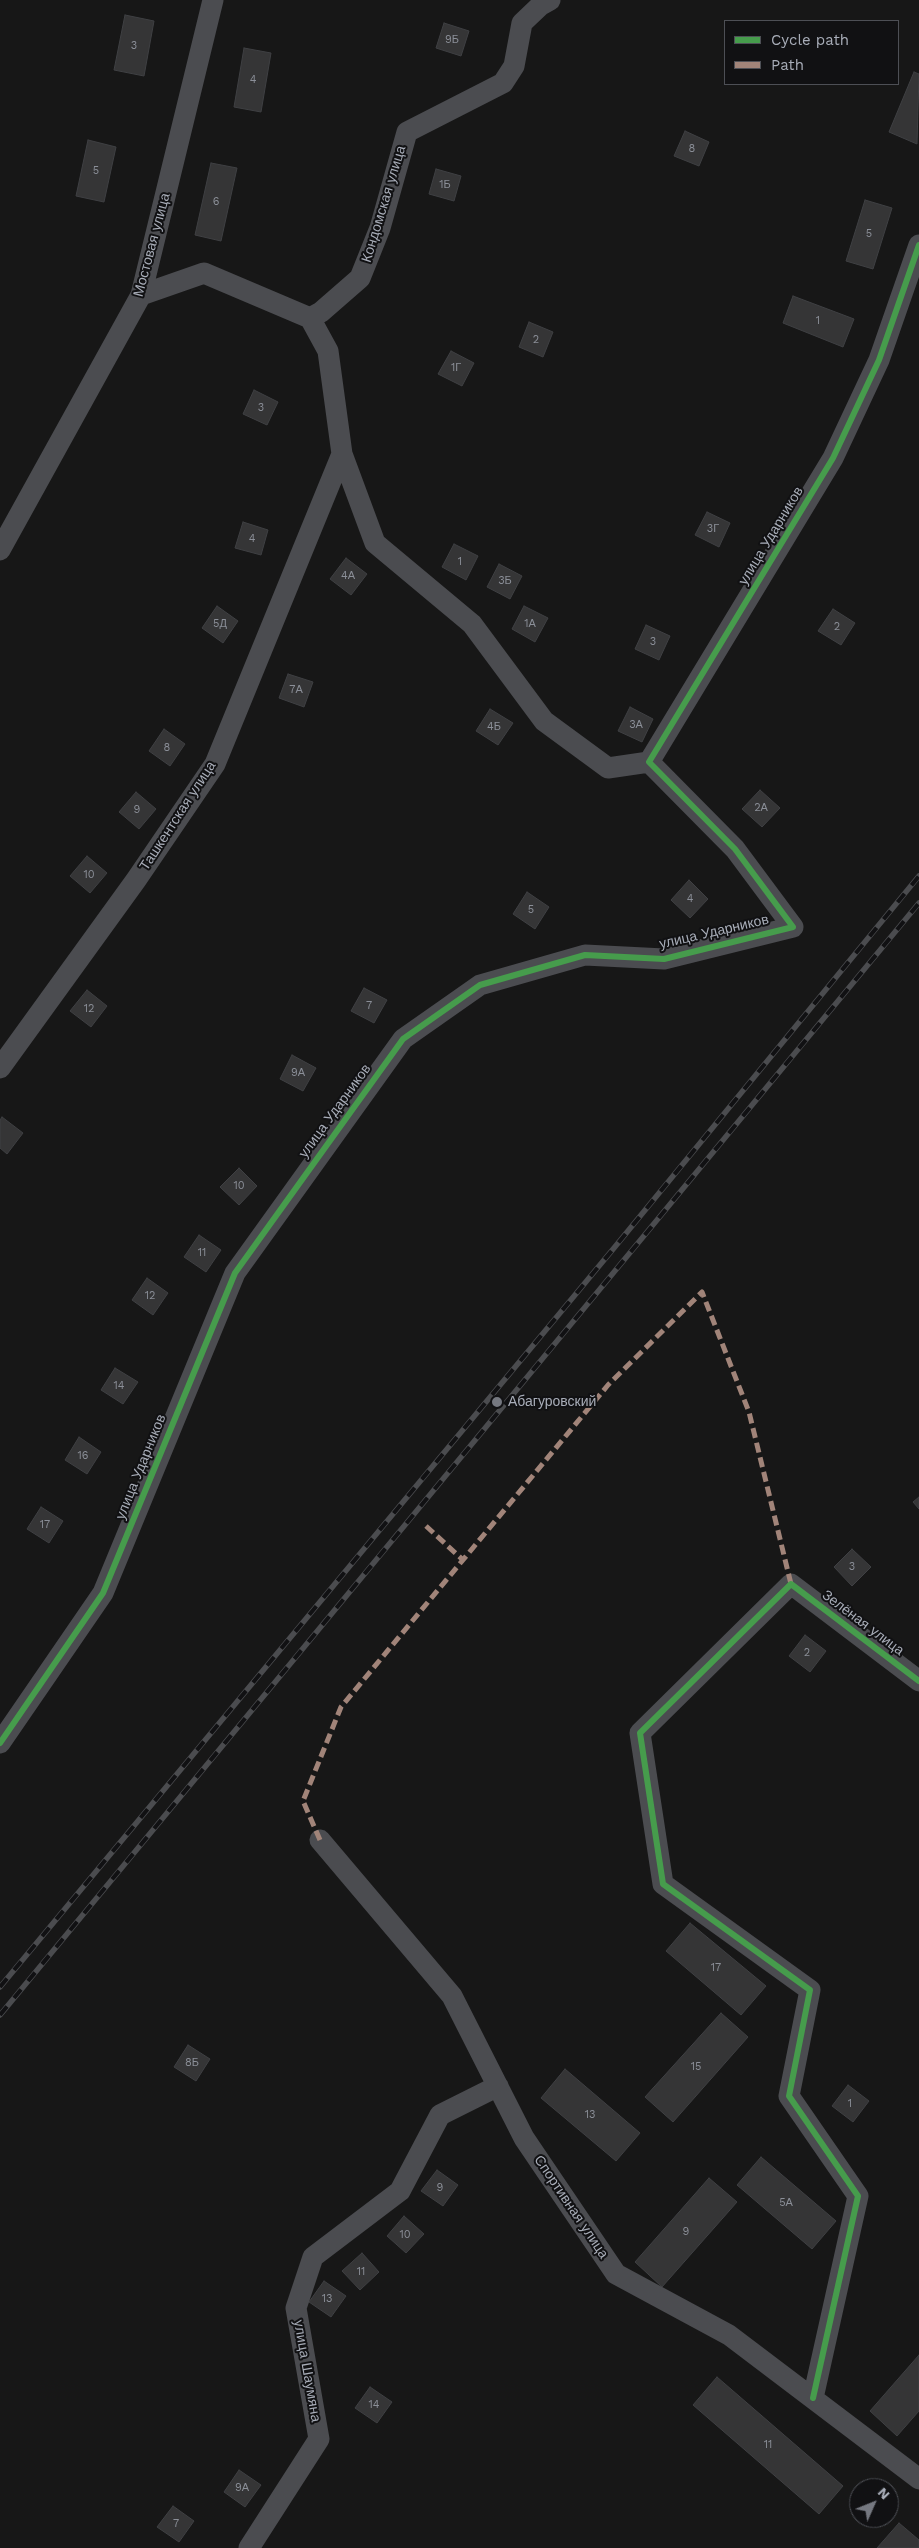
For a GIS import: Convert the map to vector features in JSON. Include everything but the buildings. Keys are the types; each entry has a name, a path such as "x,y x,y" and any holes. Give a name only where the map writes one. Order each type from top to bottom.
{"street":[{"name":"Мостовая улица","path":"0,550 141,296 213,0"},
{"name":"Кондомская улица","path":"310,318 321,312 360,278 380,228 407,132 503,83 514,66 522,23 541,5 550,0"},
{"name":"улица Ударников","path":"0,1743 103,1593 234,1273 403,1040 480,985 586,955 664,959 793,927 735,849 649,762 833,458 878,360 919,245"},
{"path":"141,296 204,273 310,318 328,351 342,454 375,543 472,624 544,721 608,768 649,762"},
{"name":"Ташкентская улица","path":"0,1068 136,880 215,764 342,454"},
{"name":"Зелёная улица","path":"812,2398 858,2196 789,2096 810,1990 663,1884 640,1733 791,1584 919,1681"},
{"name":"Спортивная улица","path":"320,1840 452,1996 524,2138 616,2274 729,2335 919,2480"},
{"name":"улица Шаумяна","path":"250,2548 319,2439 296,2308 313,2256 400,2191 440,2115 498,2086"}],"railway":[{"path":"0,1987 614,1248 919,876"},
{"path":"0,2015 919,903"}],"marked path":[{"path":"320,1840 303,1801 341,1707 608,1385 702,1292 749,1412 791,1584"},
{"path":"426,1526 463,1560"}],"cycle path":[{"path":"0,1743 103,1593 235,1273 403,1039 480,985 585,955 664,959 793,927 735,849 649,762 833,458 879,360 919,245"},
{"path":"813,2398 858,2196 789,2096 810,1990 663,1884 640,1733 791,1584 919,1681"}],"place":[{"name":"Абагуровский","path":"497,1402"}]}
